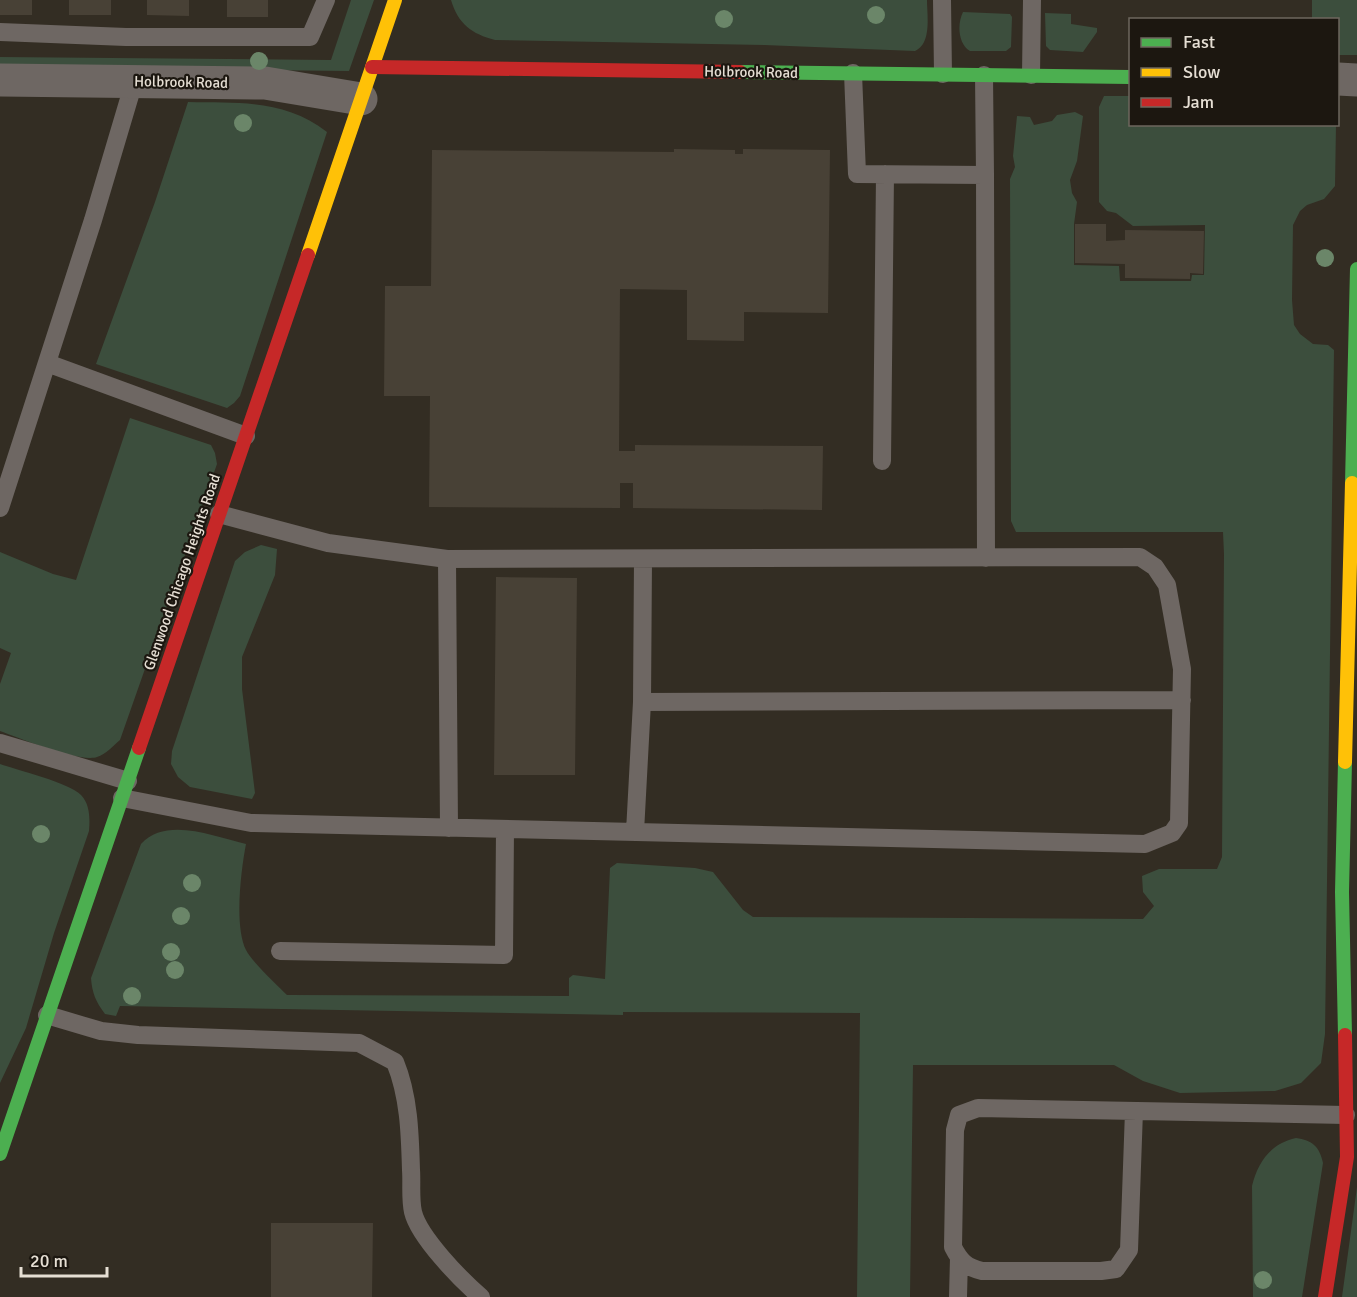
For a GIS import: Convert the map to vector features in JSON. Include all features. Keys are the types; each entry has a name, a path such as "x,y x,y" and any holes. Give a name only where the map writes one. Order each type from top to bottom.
{"street":[{"name":"Glenwood Chicago Heights Road","path":"0,1154 395,0"},
{"name":"Holbrook Road","path":"372,67 1129,77"},
{"name":"Holbrook Road","path":"0,80 265,83 361,99"},
{"path":"1339,80 1357,80"},
{"path":"1325,1297 1347,1157 1342,892 1357,268"}],"lane":[{"path":"0,32 126,37 310,37 326,0"},
{"path":"942,0 943,74"},
{"path":"1031,75 1032,0"},
{"path":"853,73 857,174 985,175"},
{"path":"984,75 986,558"},
{"path":"0,508 93,220 134,82"},
{"path":"882,461 885,174"},
{"path":"47,363 246,436"},
{"path":"0,743 125,790 251,823 1145,844 1172,832 1179,823 1182,669 1167,585 1155,567 1140,557 447,560 328,543 219,514"},
{"path":"635,832 642,702 643,559"},
{"path":"447,560 448,828"},
{"path":"642,702 1182,700"},
{"path":"280,951 504,955 505,829"},
{"path":"47,1015 101,1031 138,1035 359,1043 395,1062 404,1083 413,1213 426,1237 459,1277 481,1297"},
{"path":"1134,1111 1129,1250 1116,1269 982,1271 968,1267 959,1258 953,1247 955,1130 959,1115 978,1108 1346,1115"},
{"path":"958,1297 959,1258"}],"green space":[{"path":"351,0 374,0 349,71 0,67 0,57 331,60"},
{"path":"451,0 927,0 927,28 924,42 915,51 764,45 495,40 479,35 467,27 458,16"},
{"path":"1312,0 1357,0 1357,55 1339,55 1339,18 1312,18"},
{"path":"963,12 1010,14 1012,17 1011,47 1006,51 970,51 961,39 960,22"},
{"path":"1045,13 1071,14 1071,24 1097,28 1097,32 1083,52 1050,50 1046,46"},
{"path":"1104,96 1129,96 1129,126 1336,126 1335,186 1324,199 1307,205 1300,211 1293,225 1294,325 1300,334 1313,344 1328,345 1334,350 1325,1034 1321,1063 1301,1083 1275,1091 1180,1093 1143,1081 1114,1065 913,1065 910,1297 857,1297 860,1013 623,1012 623,1015 120,1006 116,1016 105,1014 95,997 91,978 141,844 164,831 191,831 246,844 239,913 242,940 254,961 287,995 569,996 569,978 573,975 605,979 610,868 617,863 695,868 713,872 743,910 753,917 1143,919 1154,906 1143,892 1142,876 1159,869 1217,869 1222,857 1223,532 1016,532 1011,521 1010,179 1015,167 1013,156 1017,116 1030,117 1034,125 1052,121 1057,115 1075,112 1083,116 1077,161 1070,180 1072,193 1077,202 1074,224 1074,265 1119,266 1120,281 1191,281 1192,275 1204,275 1205,225 1133,226 1116,213 1107,211 1099,202 1099,107"},
{"path":"188,102 243,103 278,108 311,121 327,132 240,396 227,408 96,364 155,202"},
{"path":"130,418 211,445 217,464 120,740 106,752 89,758 49,749 0,731 0,684 11,653 0,648 0,552 53,574 76,580"},
{"path":"261,545 277,549 275,575 242,657 242,689 255,793 252,799 190,787 178,777 171,764 172,751 235,561 245,552"},
{"path":"0,764 75,790 86,803 89,812 89,831 54,933 26,1028 0,1083"},
{"path":"1296,1138 1307,1140 1314,1145 1323,1163 1302,1297 1253,1297 1252,1186 1266,1155 1279,1145"},
{"path":"1357,1187 1357,1297 1342,1297"}],"building":[{"path":"0,0 32,0 32,15 0,15"},
{"path":"69,0 111,0 111,15 69,15"},
{"path":"147,0 189,0 189,16 147,15"},
{"path":"227,0 268,0 268,17 227,17"},
{"path":"674,149 735,150 735,154 743,154 743,149 830,150 828,313 744,312 744,341 687,340 687,290 620,289 619,451 635,451 635,445 823,446 822,510 633,508 633,483 620,483 620,508 429,507 430,396 384,396 385,286 431,286 432,150 674,152"},
{"path":"1075,224 1106,224 1106,241 1125,240 1125,230 1204,231 1203,274 1190,273 1190,279 1125,278 1125,264 1075,263"},
{"path":"496,577 577,578 575,775 494,775"},
{"path":"271,1223 373,1223 372,1297 271,1297"}],"traffic: fast":[{"path":"740,72 1129,77"},
{"path":"1352,483 1357,269"},
{"path":"0,1154 139,748"},
{"path":"1345,762 1342,892 1345,1035"}],"traffic: slow":[{"path":"308,255 395,0"},
{"path":"1345,762 1352,483"}],"traffic: jam":[{"path":"372,67 740,72"},
{"path":"139,748 308,255"},
{"path":"1325,1297 1347,1157 1345,1035"}]}
